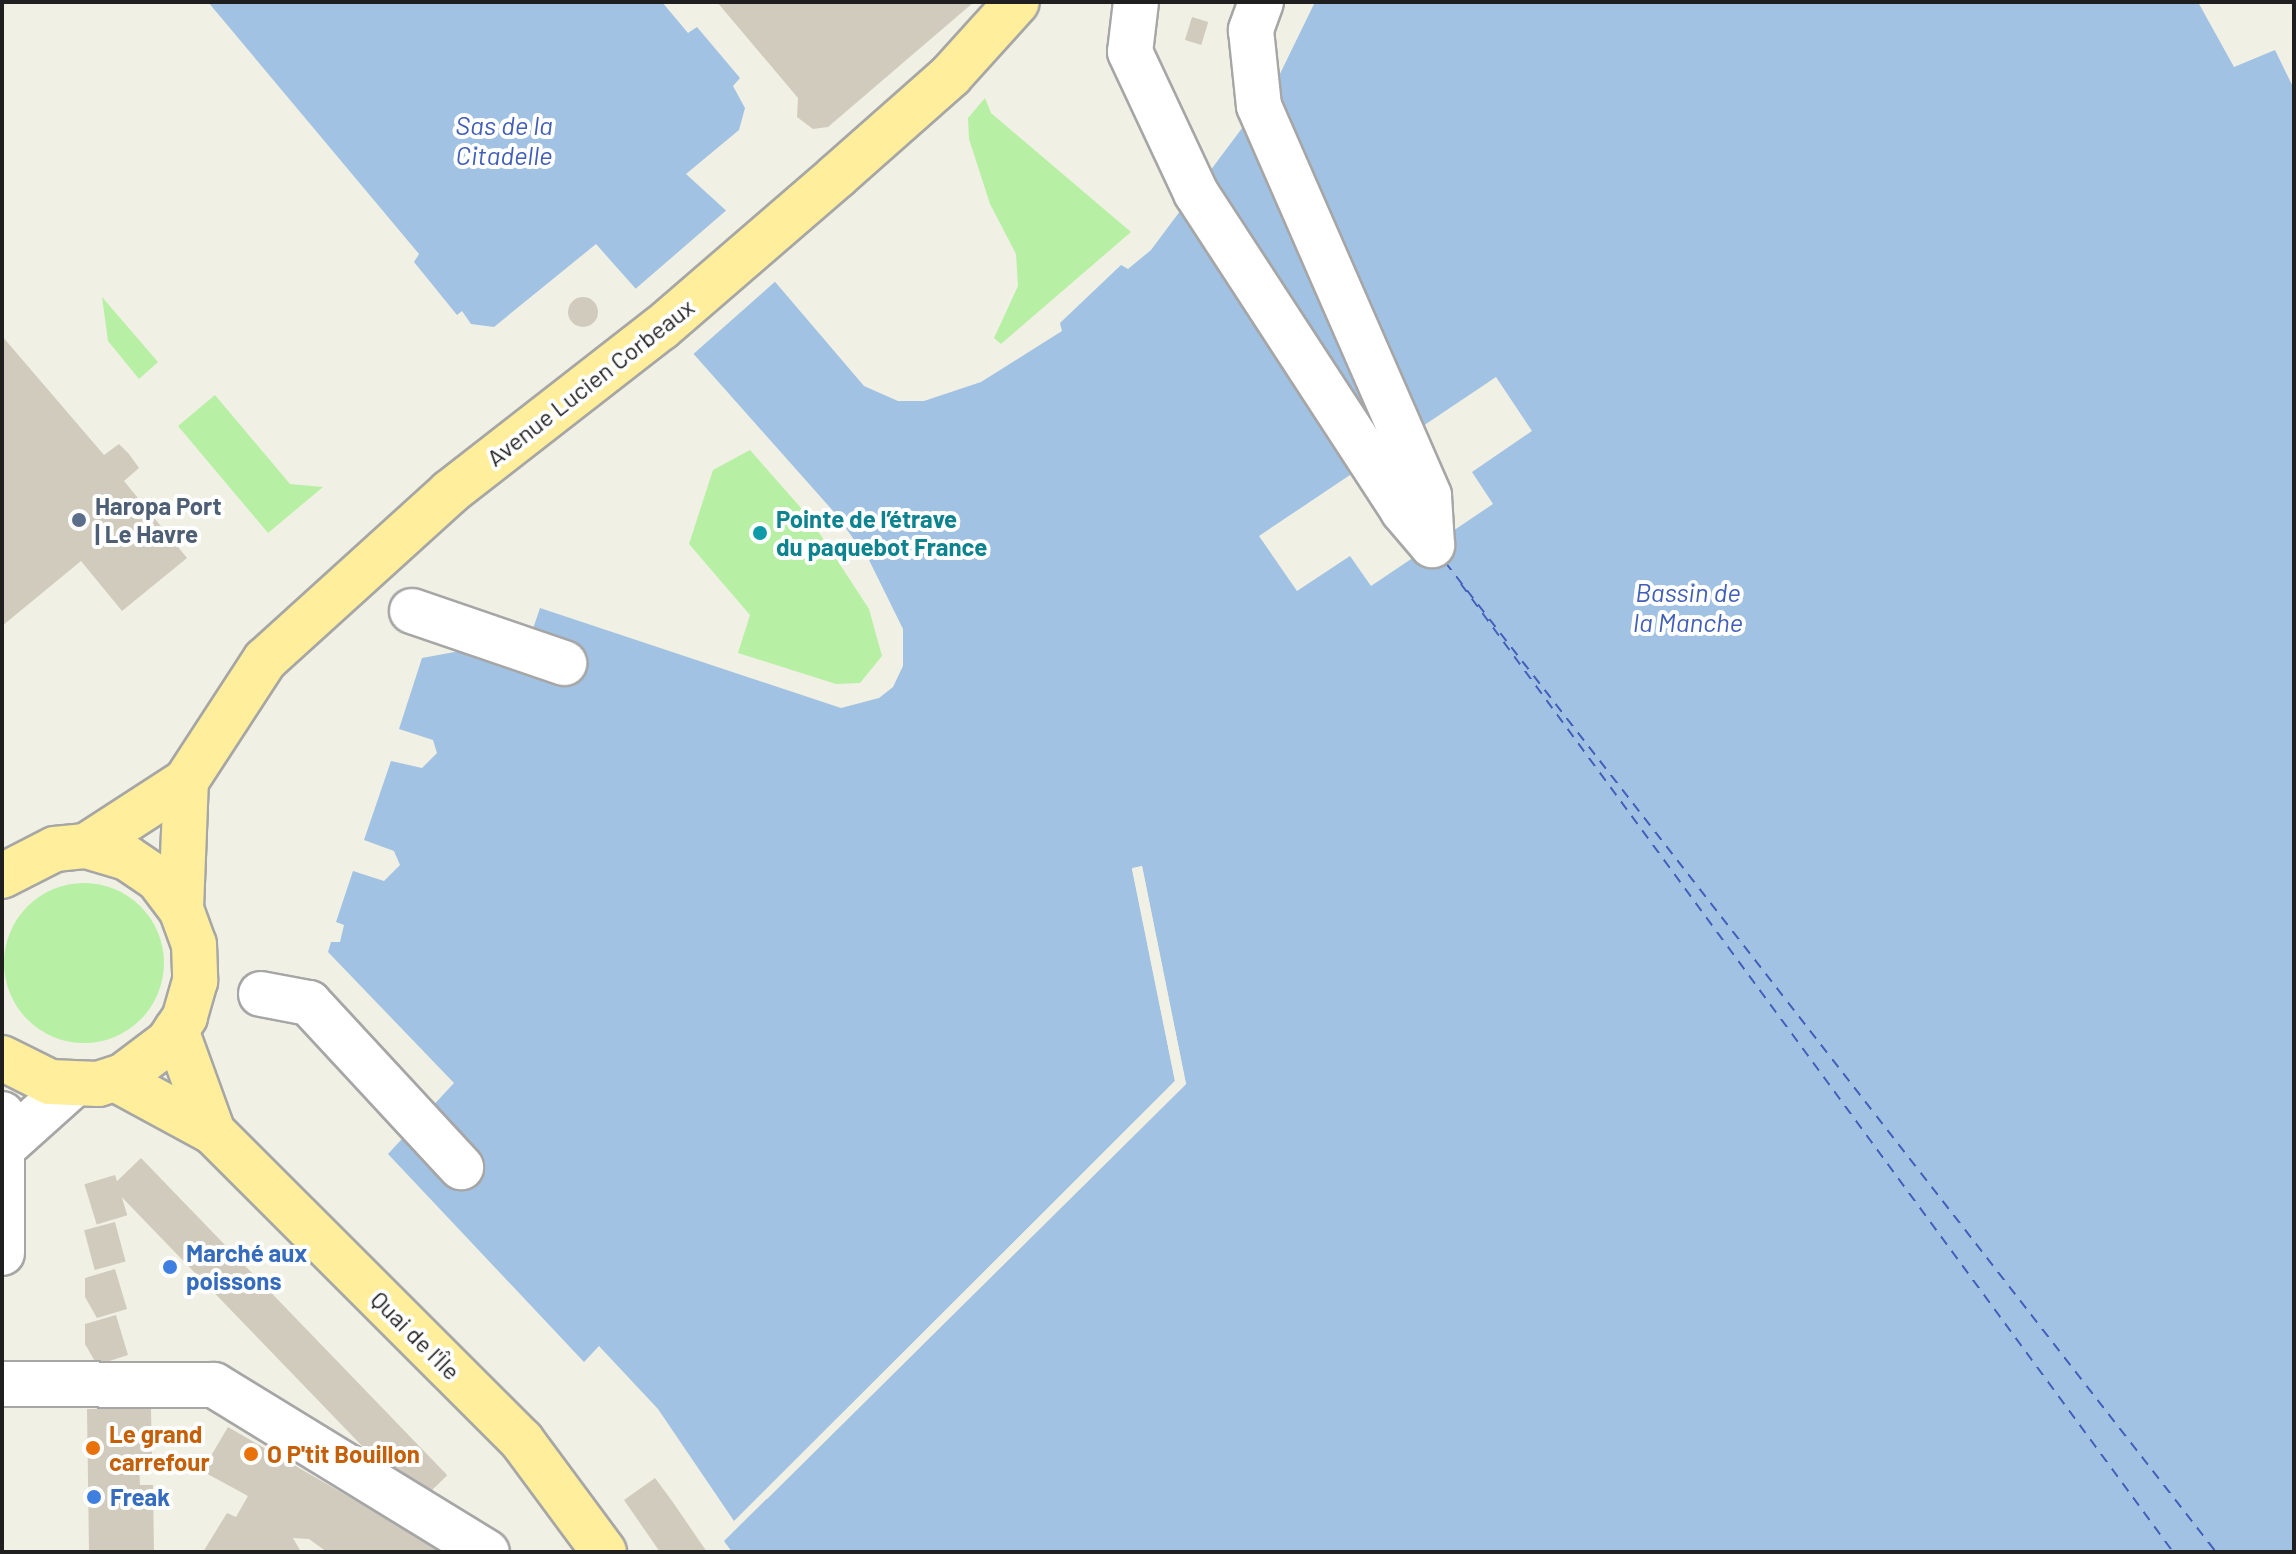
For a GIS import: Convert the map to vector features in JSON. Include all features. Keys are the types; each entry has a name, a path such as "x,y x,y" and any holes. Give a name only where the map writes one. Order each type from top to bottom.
{"main road":[{"name":"Avenue Lucien Corbeaux","path":"86,846 186,781 275,650 450,492 661,328 837,176 951,75 1017,2"},
{"path":"181,909 186,781"},
{"path":"2,876 38,855 86,846 127,858 158,879 181,909 194,944 195,981 176,1030 145,1064 94,1082"},
{"name":"Quai de l'Île","path":"176,1030 213,1132"},
{"name":"Quai de l'Île","path":"2,1058 28,1074 94,1082 213,1132 522,1441 604,1552"}],"street":[{"path":"1136,2 1130,52 1196,193 1403,511 1432,545 1429,496 1259,106 1251,30 1261,2"},
{"path":"412,611 564,663"},
{"path":"261,994 309,1003 461,1167"},
{"path":"2,1253 4,1129 94,1082"},
{"path":"2,1384 214,1385 449,1524 487,1552"}],"green space":[{"path":"985,98 991,113 1131,232 1001,344 994,338 1018,286 1016,254 990,204 969,139 968,118"},
{"path":"102,297 158,362 139,379 108,341"},
{"path":"215,395 290,484 323,487 268,533 178,426"},
{"path":"750,450 809,517 869,609 882,656 860,683 836,684 738,653 750,615 689,544 713,470"},
{"path":"84,883 114,890 140,907 157,933 164,963 157,993 140,1019 114,1036 84,1043 54,1036 28,1019 11,993 4,963 11,933 28,907 54,890"}],"water":[{"name":"Bassin de la Manche","path":"208,2 662,2 688,33 697,27 740,78 733,86 745,108 739,130 686,174 732,216 725,223 864,386 898,401 924,401 981,382 1062,331 1060,323 1121,265 1128,269 1151,250 1275,84 1315,2 2198,2 2234,67 2275,50 2294,89 2294,1552 732,1552 724,1541 1186,1084 1142,866 1132,869 1175,1081 734,1521 658,1409 599,1346 584,1362 388,1154 454,1083 328,952 331,942 340,942 344,925 336,922 353,871 384,881 400,865 394,851 364,840 391,761 422,768 437,753 433,740 399,729 422,658 460,651 519,670 540,608 841,708 879,698 893,687 903,666 903,629 869,560 834,512 596,244 494,327 471,324 462,311 457,315 414,262 419,254"}],"pier":[{"path":"729,208 736,216 730,223 778,279 690,357 633,291"},
{"path":"1496,377 1532,431 1472,472 1493,504 1371,586 1350,556 1297,591 1259,536"},
{"path":"1142,866 1186,1084 767,1499 762,1494 1175,1081 1132,868","holes":["1139,871 1182,1082 940,1322 1179,1083"]}],"building":[{"path":"717,2 974,2 828,127 813,129 797,117 798,98"},
{"path":"1192,17 1208,22 1201,45 1185,40"},
{"path":"583,297 594,301 598,312 594,323 583,327 572,323 568,312 572,301"},
{"name":"Haropa Port | Le Havre","path":"2,336 104,455 119,444 129,454 139,468 124,481 187,558 122,611 81,561 2,626"},
{"path":"141,1158 447,1475 418,1504 112,1186"},
{"path":"115,1175 127,1215 97,1225 84,1184"},
{"path":"115,1222 126,1262 95,1270 84,1230"},
{"path":"115,1269 127,1309 97,1318 85,1297 85,1278"},
{"path":"116,1315 128,1355 97,1365 85,1344 85,1324"},
{"path":"151,1408 152,1461 139,1461 140,1485 153,1485 154,1552 89,1552 87,1409"},
{"path":"228,1427 445,1552 327,1552 309,1539 293,1538 301,1552 203,1552 227,1513 236,1517 248,1496 202,1471"},
{"path":"655,1478 707,1552 660,1552 624,1500"}],"ferry route":[{"path":"1445,562 2216,1552"},
{"path":"1461,584 2173,1552"}],"place":[{"name":"Haropa Port | Le Havre","path":"79,520"},
{"name":"Pointe de l’étrave du paquebot France","path":"760,533"},
{"name":"Marché aux poissons","path":"170,1267"},
{"name":"Le grand carrefour","path":"93,1448"},
{"name":"O P'tit Bouillon","path":"251,1454"},
{"name":"Freak","path":"94,1497"}],"water label":[{"name":"Sas de la Citadelle","path":"504,140"}]}
